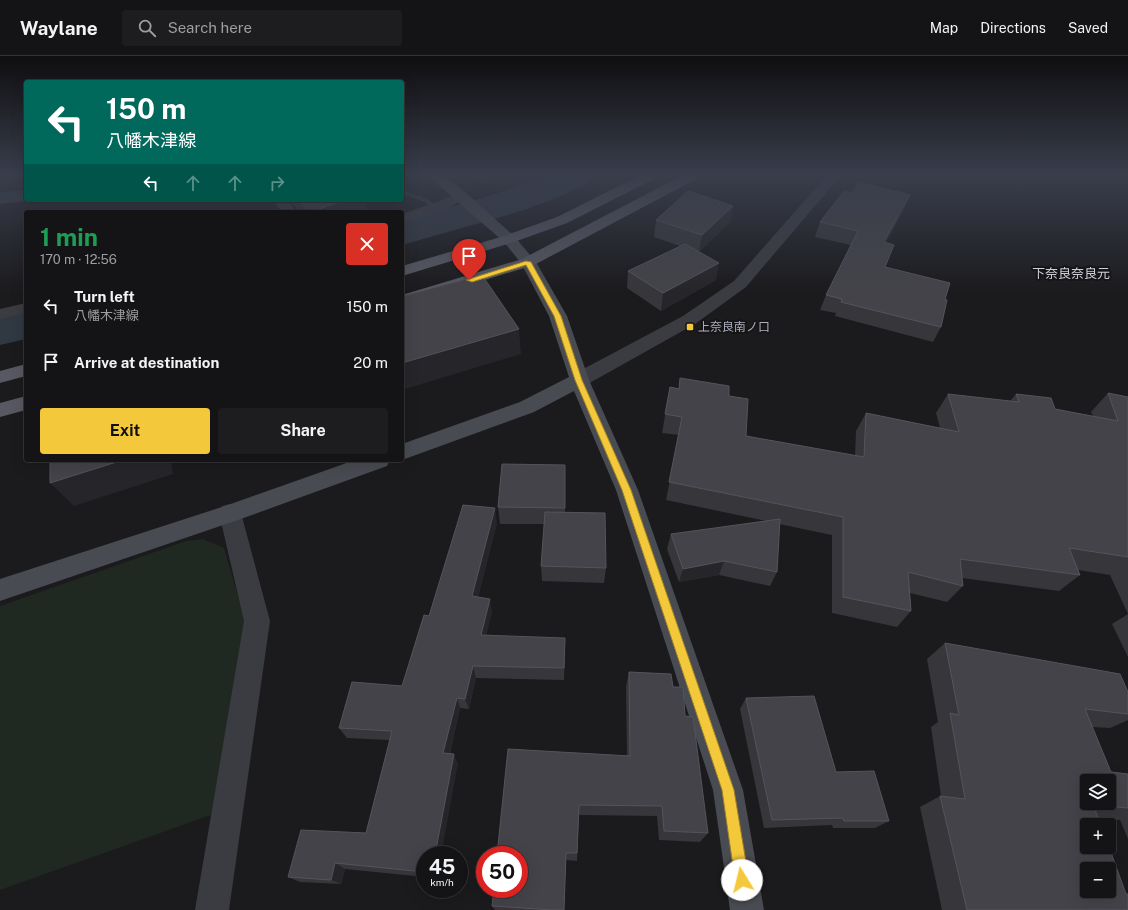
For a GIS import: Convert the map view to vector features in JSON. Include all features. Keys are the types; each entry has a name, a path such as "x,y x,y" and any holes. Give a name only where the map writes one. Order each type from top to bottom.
{"main road":[{"path":"481,214 509,239 528,262 558,316 578,380 627,490 728,790 746,910"},
{"path":"404,271 509,239 562,220 574,214"},
{"path":"404,299 528,262 619,214"},
{"path":"0,377 24,371"},
{"path":"404,451 527,407 578,380"},
{"path":"0,410 24,404"},
{"path":"0,590 230,513 373,462"}],"street":[{"path":"404,218 417,214"},
{"path":"578,380 689,320 740,284 799,214"},
{"path":"0,314 24,308"},
{"path":"212,910 257,621 230,513"}],"shaded area":[{"path":"203,539 224,548 247,627 211,815 0,890 0,606 186,541"}],"building":[{"path":"663,214 725,214 702,235 656,220"},
{"path":"826,214 900,214 884,242 894,245 885,267 950,283 945,299 947,300 941,327 841,302 842,299 826,295 858,231 820,222"},
{"path":"685,244 719,263 663,293 628,271"},
{"path":"482,275 519,329 404,362 404,295"},
{"path":"680,378 729,386 729,396 748,399 746,436 864,457 866,413 959,432 948,394 1019,402 1016,394 1051,398 1055,409 1118,421 1108,393 1128,397 1128,557 1069,548 1080,575 960,559 963,586 908,572 911,611 843,597 843,517 669,482 682,417 665,414 670,387 679,389"},
{"path":"50,462 117,462 50,483"},
{"path":"502,464 565,465 565,508 498,507"},
{"path":"463,505 495,508 472,596 490,599 481,635 565,638 564,668 473,666 465,699 457,698 443,753 454,754 437,846 416,846 416,871 335,863 331,880 288,877 301,830 366,833 392,731 339,728 352,682 402,686 424,615 429,616"},
{"path":"545,512 605,513 606,568 541,566"},
{"path":"780,519 777,572 724,561 683,569 671,534"},
{"path":"945,643 1120,674 1128,692 1128,714 1085,709 1111,772 1128,774 1128,808 1116,807 1116,774 1080,774 1080,810 1095,810 1098,818 1080,818 1080,854 1112,854 1114,862 1080,862 1080,898 1116,898 1116,866 1126,894 1128,894 1128,910 967,910 940,796 965,799 950,713 959,715"},
{"path":"629,672 671,674 673,687 683,687 685,716 693,717 708,833 664,831 662,806 579,805 577,853 566,853 564,910 492,906 493,898 528,898 528,846 498,846 508,749 630,756"},
{"path":"814,696 836,772 874,771 889,821 844,821 843,818 772,820 746,698"}],"waterway":[{"path":"441,214 447,220"},
{"path":"404,232 469,214"},
{"path":"0,330 24,324"}],"place":[{"name":"上奈良南ノ口","path":"690,327"}],"district":[{"name":"下奈良奈良元","path":"1071,273"}],"route":[{"path":"469,280 528,262 558,316 578,380 627,490 728,790 742,880"}]}
